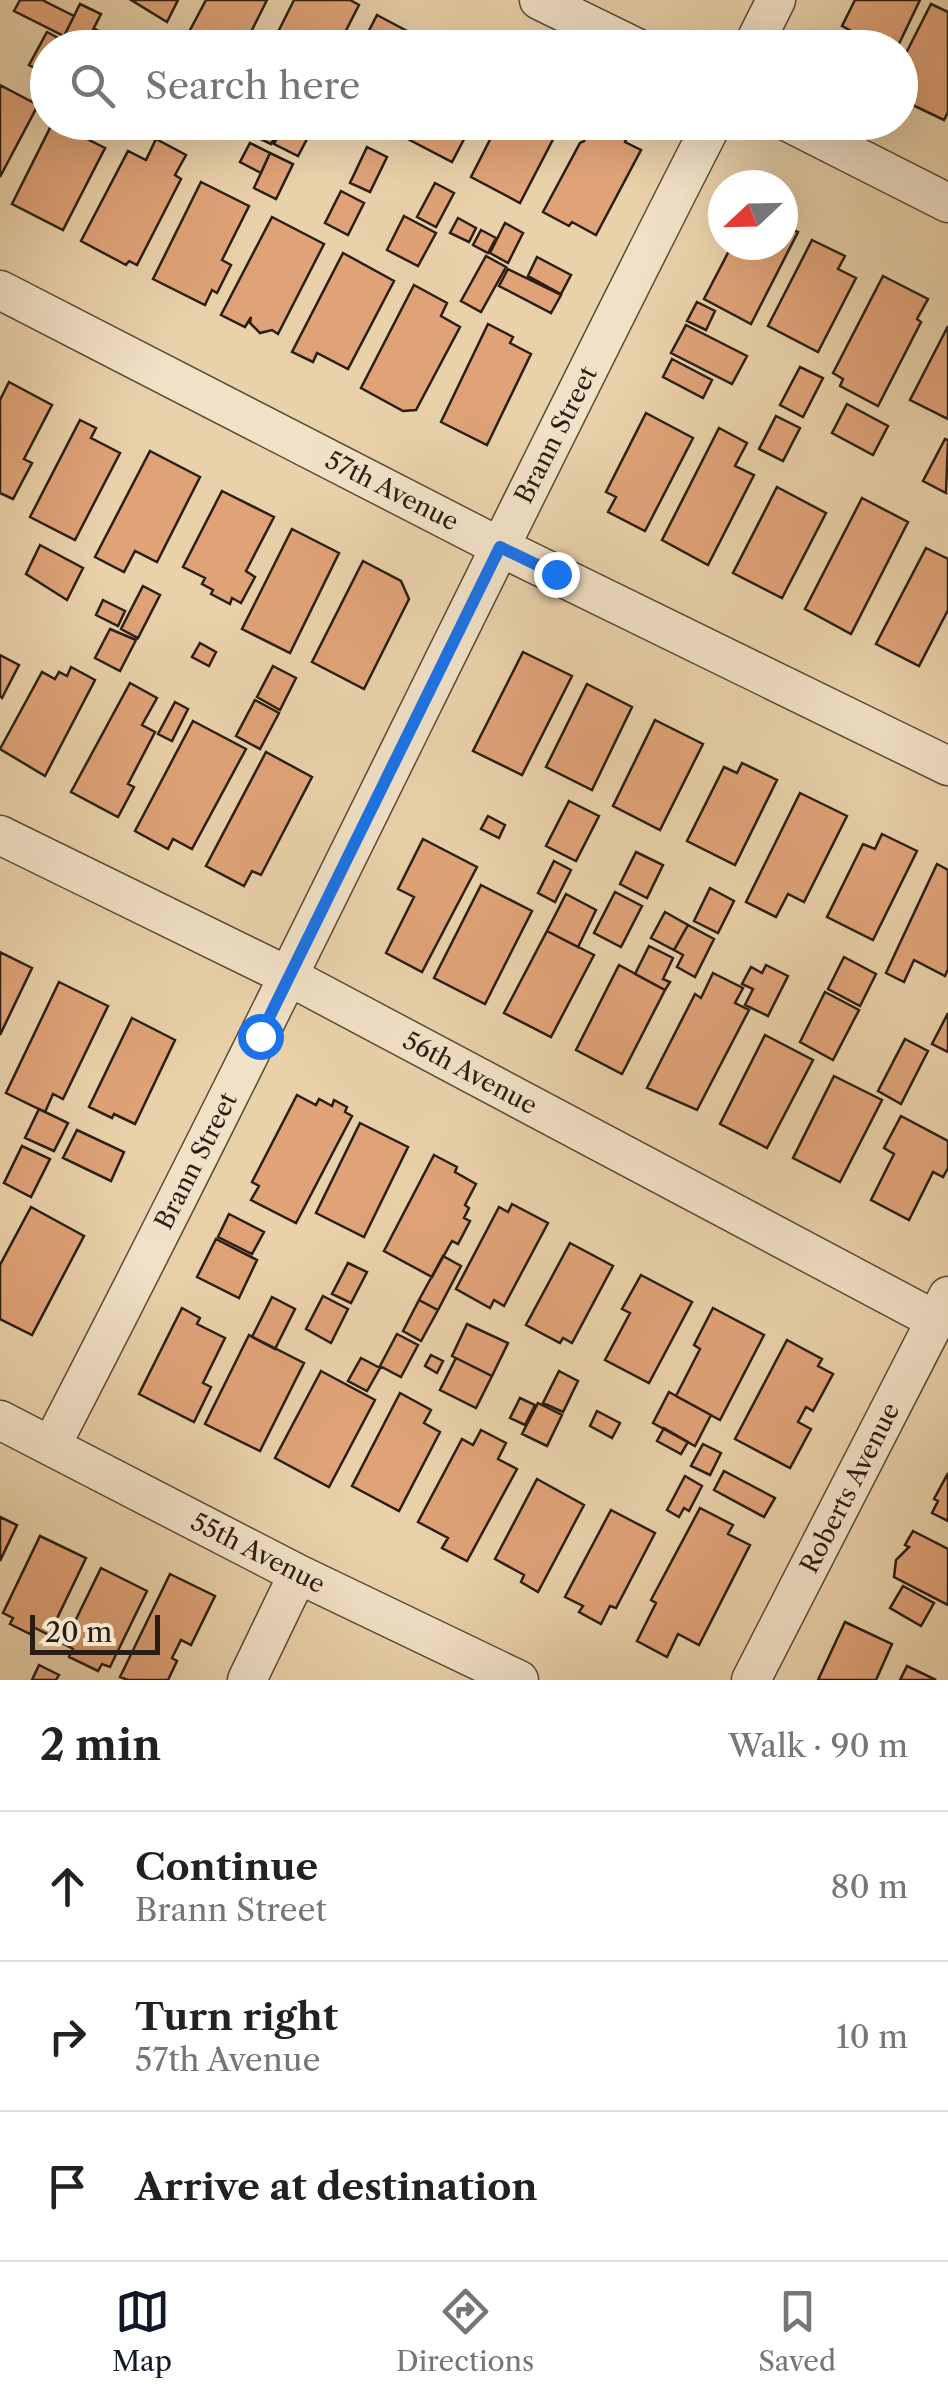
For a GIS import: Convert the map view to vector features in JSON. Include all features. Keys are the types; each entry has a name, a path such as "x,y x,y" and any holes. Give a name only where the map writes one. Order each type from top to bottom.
{"street":[{"path":"539,0 600,30"},
{"path":"761,30 776,0"},
{"name":"Brann Street","path":"51,1446 290,977 704,140"},
{"path":"824,140 948,203"},
{"name":"57th Avenue","path":"0,290 500,547 948,766"},
{"name":"56th Avenue","path":"0,834 942,1308"},
{"name":"Roberts Avenue","path":"751,1680 942,1308"},
{"name":"55th Avenue","path":"0,1420 298,1574 518,1680"},
{"path":"246,1680 298,1574"}],"building":[{"path":"20,0 42,0 74,16 67,30 52,30 14,11"},
{"path":"131,0 178,0 167,22"},
{"path":"206,0 267,0 252,30 190,30"},
{"path":"294,0 350,0 359,5 346,30 279,30"},
{"path":"855,0 920,0 906,30 850,30 842,26"},
{"path":"80,4 101,14 93,30 67,30"},
{"path":"931,4 948,12 948,112 944,120 918,108 918,30"},
{"path":"377,15 405,30 369,30"},
{"path":"0,85 30,101 30,120 0,177"},
{"path":"44,140 89,140 105,148 63,230 12,204"},
{"path":"156,140 186,155 175,175 181,179 137,265 129,261 126,265 81,241 128,151 146,160"},
{"path":"276,140 306,140 298,156 274,144"},
{"path":"410,140 464,140 452,162"},
{"path":"490,140 553,140 520,203 471,177"},
{"path":"626,140 641,150 596,235 543,212 584,141"},
{"path":"250,143 270,153 261,173 240,162"},
{"path":"367,147 387,157 370,192 350,183"},
{"path":"270,153 293,164 276,199 254,188"},
{"path":"201,182 249,206 222,260 231,265 217,293 212,290 205,305 153,279"},
{"path":"435,183 454,193 436,227 417,217"},
{"path":"341,191 364,203 348,235 325,223"},
{"path":"404,216 436,233 418,266 387,250"},
{"path":"272,217 324,244 278,334 272,330 260,333 250,323 251,317 245,327 221,315"},
{"path":"458,218 476,228 469,242 450,233"},
{"path":"505,223 523,233 508,263 490,253"},
{"path":"481,230 496,238 488,253 473,245"},
{"path":"812,240 845,256 838,269 856,278 818,352 768,326"},
{"path":"343,253 394,281 348,369 317,353 313,362 292,352"},
{"path":"486,256 506,267 481,312 461,301"},
{"path":"537,257 571,275 561,294 528,276"},
{"path":"724,260 784,260 751,324 704,299"},
{"path":"508,269 561,295 551,313 499,286"},
{"path":"883,276 928,299 917,319 921,322 878,406 840,386 843,379 833,373"},
{"path":"414,285 447,303 441,316 460,327 416,410 403,411 361,388"},
{"path":"697,302 715,311 706,330 687,321"},
{"path":"488,324 513,337 510,343 531,354 487,445 441,422"},
{"path":"686,325 747,356 732,384 671,353"},
{"path":"948,326 948,419 910,400"},
{"path":"672,359 712,380 703,398 663,377"},
{"path":"800,367 823,378 803,417 780,405"},
{"path":"9,382 52,405 24,459 32,463 13,499 0,493 0,400"},
{"path":"847,404 888,426 873,455 832,433"},
{"path":"646,413 693,438 645,531 608,512 616,497 606,492"},
{"path":"776,416 800,428 783,461 759,449"},
{"path":"80,420 96,428 91,438 120,453 75,540 30,517"},
{"path":"719,428 747,443 735,466 754,475 708,565 662,540"},
{"path":"945,439 948,440 946,493 923,481"},
{"path":"150,451 200,477 157,562 135,551 124,572 95,557"},
{"path":"777,487 826,513 782,598 733,573"},
{"path":"222,491 274,517 246,571 255,577 241,603 232,598 230,604 211,594 213,590 202,584 205,578 183,567"},
{"path":"862,498 908,522 851,634 805,609"},
{"path":"292,529 339,553 290,653 242,629"},
{"path":"40,545 83,568 67,600 26,574"},
{"path":"926,548 948,559 948,610 919,666 876,644"},
{"path":"363,561 401,581 409,599 364,689 312,662"},
{"path":"143,586 160,595 138,638 121,629"},
{"path":"103,600 125,611 118,626 96,615"},
{"path":"110,629 136,640 120,671 95,658"},
{"path":"200,643 216,652 209,666 192,657"},
{"path":"523,652 572,676 522,775 473,751"},
{"path":"0,655 19,665 2,698 0,696"},
{"path":"273,666 296,678 280,710 257,697"},
{"path":"71,667 95,680 45,776 0,749 42,672 55,679 59,672 67,676"},
{"path":"130,683 157,698 142,725 155,732 128,784 134,787 118,817 71,792"},
{"path":"587,684 632,707 592,790 546,767"},
{"path":"255,700 279,713 260,749 236,736"},
{"path":"175,702 188,709 172,741 158,734"},
{"path":"655,720 703,744 660,830 613,806"},
{"path":"193,721 246,749 192,849 173,839 168,849 135,831"},
{"path":"266,752 312,777 261,875 252,871 244,886 206,866"},
{"path":"742,763 777,780 735,865 687,841 724,767 737,773"},
{"path":"800,793 847,816 804,902 788,894 776,917 746,902"},
{"path":"569,801 599,816 576,861 546,846"},
{"path":"488,816 505,825 499,838 481,829"},
{"path":"882,834 917,851 873,940 827,917 863,844 875,849"},
{"path":"423,839 477,867 422,972 386,953 414,897 398,889"},
{"path":"636,852 663,865 647,898 620,884"},
{"path":"554,861 571,870 555,902 538,893"},
{"path":"937,864 948,870 948,969 945,976 914,960 904,982 886,973"},
{"path":"481,885 532,911 485,1004 434,978"},
{"path":"710,888 734,901 718,933 694,921"},
{"path":"615,892 642,906 621,947 594,933"},
{"path":"566,894 596,910 578,947 547,931"},
{"path":"665,912 688,925 674,950 651,938"},
{"path":"688,925 714,939 695,977 677,967 683,955 674,950"},
{"path":"547,931 594,955 551,1037 504,1013"},
{"path":"649,946 673,958 663,979 670,982 665,990 635,974"},
{"path":"0,952 32,968 0,1035"},
{"path":"844,957 876,974 860,1006 828,989"},
{"path":"619,965 665,990 622,1074 576,1050"},
{"path":"766,965 788,976 768,1016 745,1005 753,989 742,984 751,967 762,973"},
{"path":"713,973 743,988 735,1003 749,1010 697,1110 647,1088 695,994 701,998"},
{"path":"59,982 108,1006 63,1099 53,1094 45,1112 6,1093"},
{"path":"825,992 859,1010 833,1060 800,1042"},
{"path":"948,1013 948,1052 932,1044"},
{"path":"132,1018 175,1040 135,1124 89,1107"},
{"path":"765,1035 813,1060 767,1148 720,1124"},
{"path":"905,1039 928,1051 901,1104 878,1091"},
{"path":"834,1076 882,1100 840,1182 793,1158"},
{"path":"297,1095 316,1105 319,1099 332,1106 334,1100 347,1107 345,1112 352,1116 296,1223 251,1200 259,1186 252,1182"},
{"path":"39,1109 68,1123 54,1151 25,1138"},
{"path":"901,1116 948,1141 948,1168 943,1177 933,1172 909,1220 871,1200 894,1154 884,1148"},
{"path":"360,1123 408,1147 364,1237 316,1213"},
{"path":"77,1130 124,1152 111,1181 63,1158"},
{"path":"22,1146 50,1159 31,1197 4,1183"},
{"path":"434,1155 457,1167 455,1172 476,1184 465,1205 469,1208 464,1218 470,1221 458,1244 452,1241 432,1277 384,1251"},
{"path":"512,1204 548,1223 504,1306 494,1300 490,1308 456,1289 499,1207 508,1212"},
{"path":"31,1207 84,1236 32,1335 0,1319 0,1265"},
{"path":"229,1214 264,1232 252,1254 218,1237"},
{"path":"216,1239 257,1260 239,1298 197,1277"},
{"path":"570,1243 613,1266 572,1343 563,1338 560,1343 526,1325"},
{"path":"443,1256 461,1266 438,1310 419,1300"},
{"path":"348,1263 367,1272 351,1303 332,1294"},
{"path":"641,1275 692,1302 649,1383 605,1360 630,1313 622,1309"},
{"path":"323,1296 348,1309 331,1343 306,1329"},
{"path":"272,1297 295,1309 275,1349 252,1337"},
{"path":"419,1300 438,1310 421,1341 403,1331"},
{"path":"182,1308 200,1318 197,1324 225,1338 203,1383 211,1387 194,1422 139,1394"},
{"path":"713,1308 764,1335 720,1420 676,1396 700,1349 694,1345"},
{"path":"467,1324 508,1343 492,1376 452,1356"},
{"path":"397,1334 418,1345 401,1377 380,1366"},
{"path":"249,1335 304,1363 260,1451 205,1424"},
{"path":"787,1340 822,1359 818,1366 833,1374 813,1411 806,1407 798,1422 811,1429 790,1468 735,1439"},
{"path":"431,1355 443,1361 437,1373 425,1366"},
{"path":"361,1358 380,1368 367,1391 348,1381"},
{"path":"456,1358 492,1376 476,1408 440,1390"},
{"path":"321,1371 375,1400 329,1487 275,1458"},
{"path":"559,1371 578,1381 563,1412 543,1403"},
{"path":"669,1392 711,1415 695,1446 653,1423"},
{"path":"400,1393 431,1410 424,1423 440,1432 399,1511 352,1486"},
{"path":"520,1398 535,1405 525,1425 510,1418"},
{"path":"538,1403 562,1415 547,1446 522,1434"},
{"path":"597,1411 620,1423 612,1438 590,1426"},
{"path":"664,1428 688,1442 681,1454 657,1441"},
{"path":"481,1430 506,1443 498,1459 517,1469 467,1561 442,1548 448,1538 418,1522 462,1439 473,1445"},
{"path":"703,1444 721,1453 710,1475 691,1466"},
{"path":"724,1471 775,1498 764,1517 714,1490"},
{"path":"948,1473 948,1521 932,1513 938,1501 934,1499"},
{"path":"685,1476 702,1486 689,1511 684,1508 679,1517 667,1510"},
{"path":"537,1479 584,1505 538,1592 521,1582 524,1575 495,1559"},
{"path":"700,1508 733,1525 728,1534 750,1545 699,1645 678,1634 667,1657 637,1641 656,1603 651,1600"},
{"path":"611,1510 655,1533 616,1608 610,1606 601,1624 579,1612 583,1606 565,1597"},
{"path":"0,1517 17,1525 0,1561"},
{"path":"913,1531 948,1549 948,1605 894,1577 896,1560 909,1547 905,1545"},
{"path":"40,1536 86,1558 49,1635 33,1627 30,1634 10,1624 13,1618 3,1613"},
{"path":"101,1568 147,1591 110,1667 102,1664 98,1671 69,1657 73,1649 64,1644"},
{"path":"170,1574 215,1596 191,1645 181,1640 168,1680 120,1677"},
{"path":"903,1586 934,1603 921,1626 890,1608"},
{"path":"845,1622 892,1644 876,1680 818,1680"},
{"path":"39,1665 59,1675 56,1680 32,1680"},
{"path":"907,1666 936,1680 900,1680"}],"route":[{"path":"260,1036 500,547 556,574"}]}
